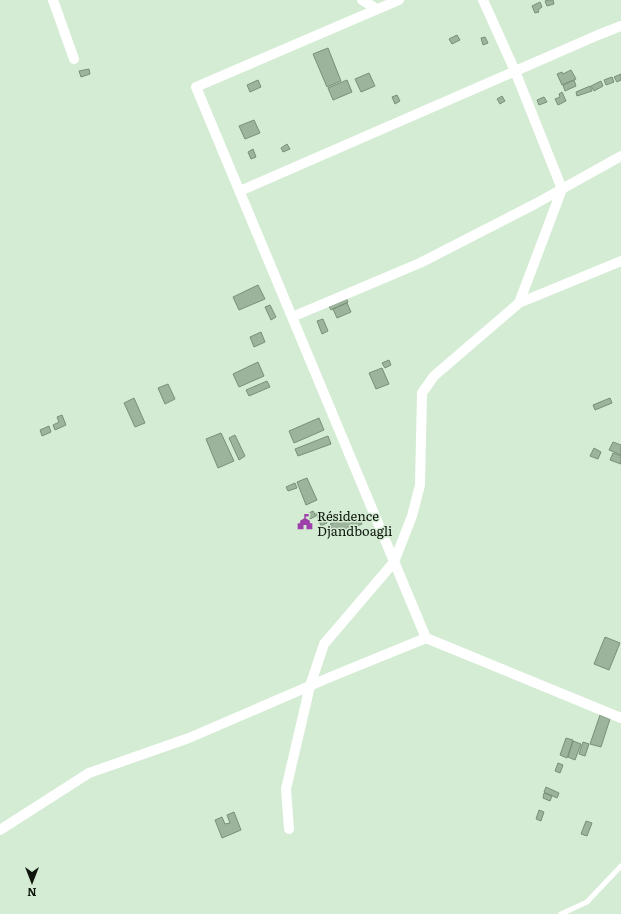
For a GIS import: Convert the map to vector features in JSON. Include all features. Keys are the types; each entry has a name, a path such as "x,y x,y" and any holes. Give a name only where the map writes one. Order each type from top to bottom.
{"street":[{"path":"53,0 74,59"},
{"path":"362,0 377,9"},
{"path":"399,0 196,87 426,638"},
{"path":"483,0 515,71 562,189 519,302"},
{"path":"240,192 621,26"},
{"path":"292,317 420,263 535,204 621,156"},
{"path":"289,829 286,789 310,686 324,644 394,562 412,516 420,486 422,393 434,376 519,302 621,261"},
{"path":"0,830 89,773 189,738 426,638 621,718"}],"lane":[{"path":"561,914 587,902 621,866"}],"building":[{"path":"553,0 554,4 547,6 545,1"},
{"path":"540,2 542,7 538,10 539,12 535,13 532,6"},
{"path":"457,35 460,40 452,44 449,39"},
{"path":"485,37 488,43 483,45 481,38"},
{"path":"328,48 341,81 327,87 313,54"},
{"path":"89,69 90,74 81,77 79,71"},
{"path":"571,70 576,79 562,85 557,74 562,72 563,74"},
{"path":"369,73 375,86 361,92 355,79"},
{"path":"621,74 621,80 617,82 614,77"},
{"path":"612,77 614,82 606,85 604,80"},
{"path":"258,80 261,87 250,92 247,85"},
{"path":"347,80 352,92 333,100 328,88"},
{"path":"574,80 576,86 565,91 563,85"},
{"path":"601,81 603,86 594,91 591,86"},
{"path":"590,86 592,91 577,96 576,92"},
{"path":"562,92 566,101 558,105 555,99 560,97 559,94"},
{"path":"397,95 400,101 395,104 392,97"},
{"path":"502,96 505,101 500,104 497,99"},
{"path":"544,97 547,102 539,105 537,100"},
{"path":"254,120 260,133 245,139 239,126"},
{"path":"287,144 290,149 283,152 281,148"},
{"path":"253,149 256,157 251,159 248,152"},
{"path":"258,285 265,299 239,310 233,297"},
{"path":"345,296 348,302 331,310 328,304"},
{"path":"347,303 351,312 337,318 333,309"},
{"path":"270,305 276,317 271,320 265,307"},
{"path":"323,319 328,331 322,334 317,321"},
{"path":"261,332 265,342 254,347 250,337"},
{"path":"389,360 391,365 385,368 382,363"},
{"path":"258,362 264,376 239,387 233,374"},
{"path":"382,368 389,384 376,389 369,373"},
{"path":"267,381 270,387 249,396 246,390"},
{"path":"168,384 175,399 165,404 158,388"},
{"path":"134,398 145,423 135,427 124,403"},
{"path":"610,398 612,403 595,410 593,405"},
{"path":"62,415 66,425 55,430 53,425 59,422 57,417"},
{"path":"319,418 324,430 294,443 289,431"},
{"path":"49,426 51,432 42,436 40,430"},
{"path":"221,433 234,461 218,468 206,439"},
{"path":"235,435 245,456 239,460 229,438"},
{"path":"328,436 331,444 298,456 295,449"},
{"path":"613,442 621,445 621,455 609,450"},
{"path":"594,448 601,452 598,459 590,456"},
{"path":"613,453 621,456 621,464 610,460"},
{"path":"307,478 317,500 306,505 297,482"},
{"path":"295,483 297,488 288,491 286,487"},
{"path":"313,511 316,516 310,519 307,514"},
{"path":"321,511 327,523 321,526 316,513"},
{"path":"358,513 362,524 335,535 330,524"},
{"path":"605,637 620,643 609,670 594,664"},
{"path":"600,715 610,719 601,747 590,744"},
{"path":"566,738 573,740 567,758 560,755"},
{"path":"573,741 581,744 575,760 568,757"},
{"path":"583,742 589,744 585,756 579,754"},
{"path":"558,763 563,765 560,773 555,771"},
{"path":"546,787 559,793 557,798 544,792"},
{"path":"544,793 552,796 550,801 543,798"},
{"path":"539,810 544,812 541,821 536,819"},
{"path":"234,812 241,830 222,838 215,820 222,817 225,824 230,823 227,815"},
{"path":"586,821 592,823 587,836 581,834"}],"place":[{"name":"Résidence Djandboagli","path":"305,522"}]}
